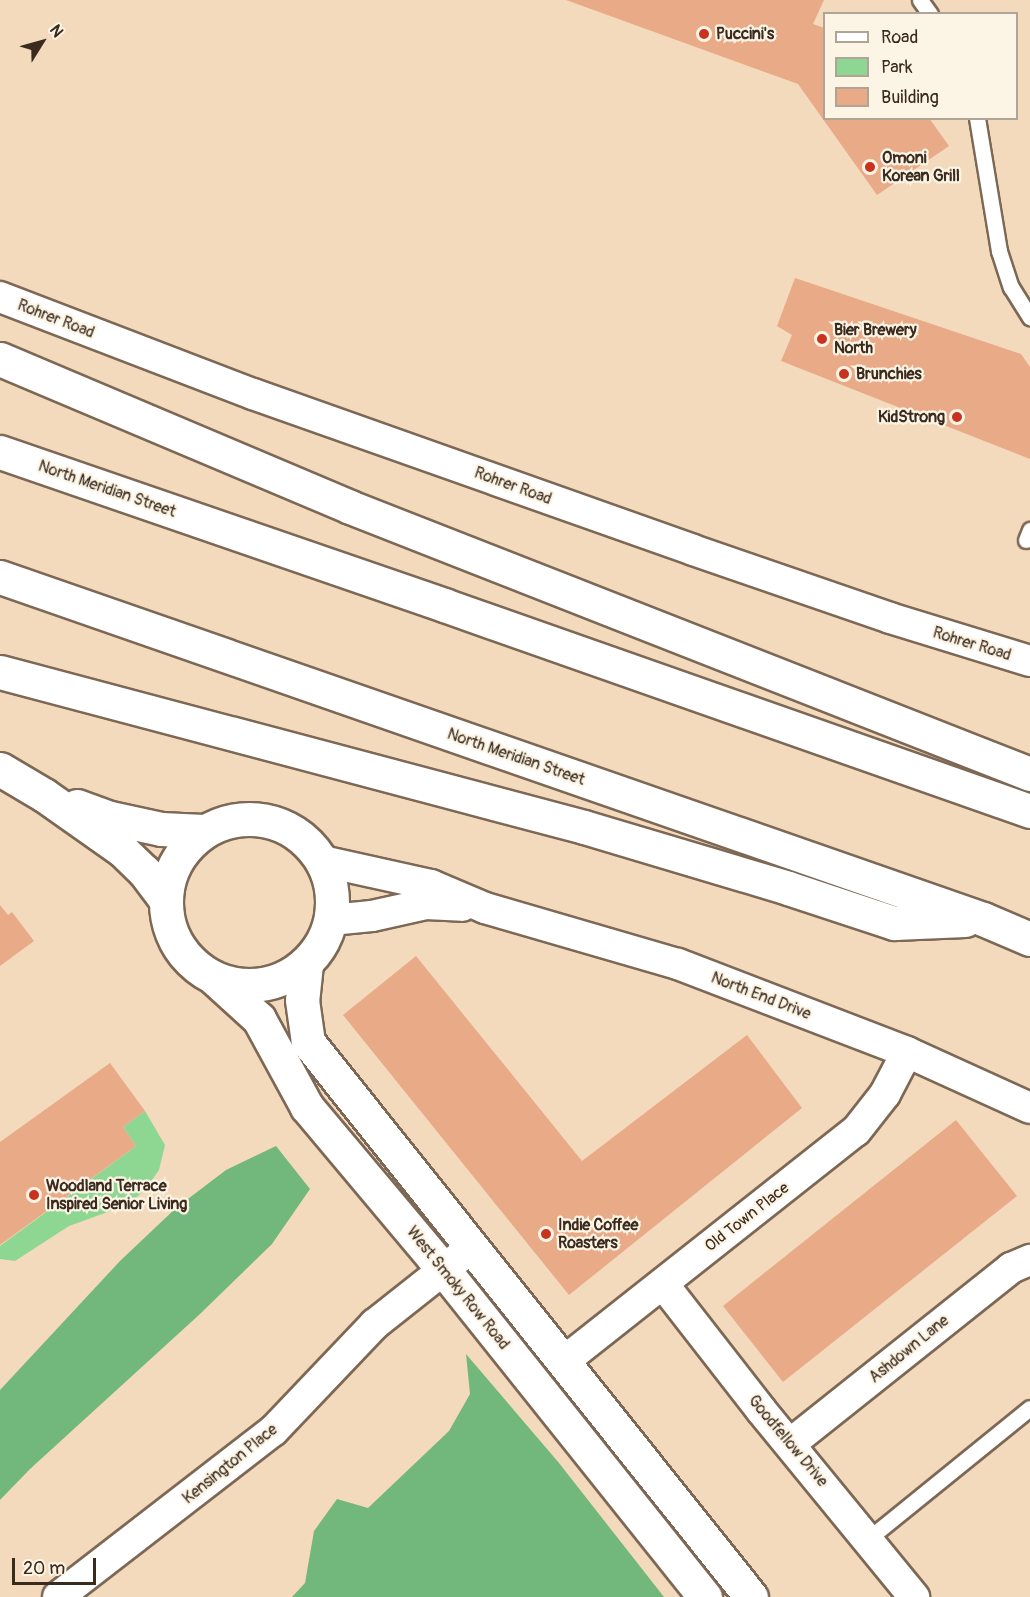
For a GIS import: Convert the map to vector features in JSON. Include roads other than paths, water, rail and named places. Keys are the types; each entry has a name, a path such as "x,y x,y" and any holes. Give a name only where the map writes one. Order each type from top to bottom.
{"main road":[{"path":"0,359 350,507 1030,774"},
{"name":"North Meridian Street","path":"0,452 1030,811"},
{"name":"North Meridian Street","path":"0,577 983,919 1030,939"},
{"path":"0,672 595,830 788,888 894,923 983,919"},
{"path":"0,769 44,795 122,850 144,871 165,899"},
{"path":"44,795 110,818 161,829 204,831"},
{"path":"256,819 282,825 305,840 322,861 330,880 333,900 331,920 326,936 306,964 285,978 262,985 238,985 214,978 194,965 178,946 168,923 165,899 171,872 184,849 204,831 229,820 256,819"},
{"path":"306,964 302,1000 308,1042 751,1597"},
{"name":"West Smoky Row Road","path":"214,978 259,1019 307,1107 444,1269 705,1597"}],"street":[{"name":"Rohrer Road","path":"0,297 253,393 693,550 890,618 1028,655"},
{"name":"North End Drive","path":"322,861 431,885 483,907 678,964 907,1052 1030,1108"},
{"name":"North End Drive","path":"331,920 372,916 426,904 483,907"},
{"name":"Old Town Place","path":"563,1362 856,1131 885,1094 907,1052"},
{"name":"Kensington Place","path":"58,1597 273,1431 362,1336 472,1247"},
{"name":"Ashdown Lane","path":"790,1443 1011,1268 1030,1260"},
{"name":"Goodfellow Drive","path":"663,1284 761,1410 914,1597"}],"lane":[{"path":"977,120 999,251 1011,287 1030,317"},
{"path":"868,1539 1030,1408"}],"place":[{"name":"Puccini's","path":"704,34"},
{"name":"Omoni Korean Grill","path":"870,167"},
{"name":"Bier Brewery North","path":"822,339"},
{"name":"Brunchies","path":"844,374"},
{"name":"KidStrong","path":"957,417"},
{"name":"Woodland Terrace Inspired Senior Living","path":"34,1195"},
{"name":"Indie Coffee Roasters","path":"546,1234"}]}
